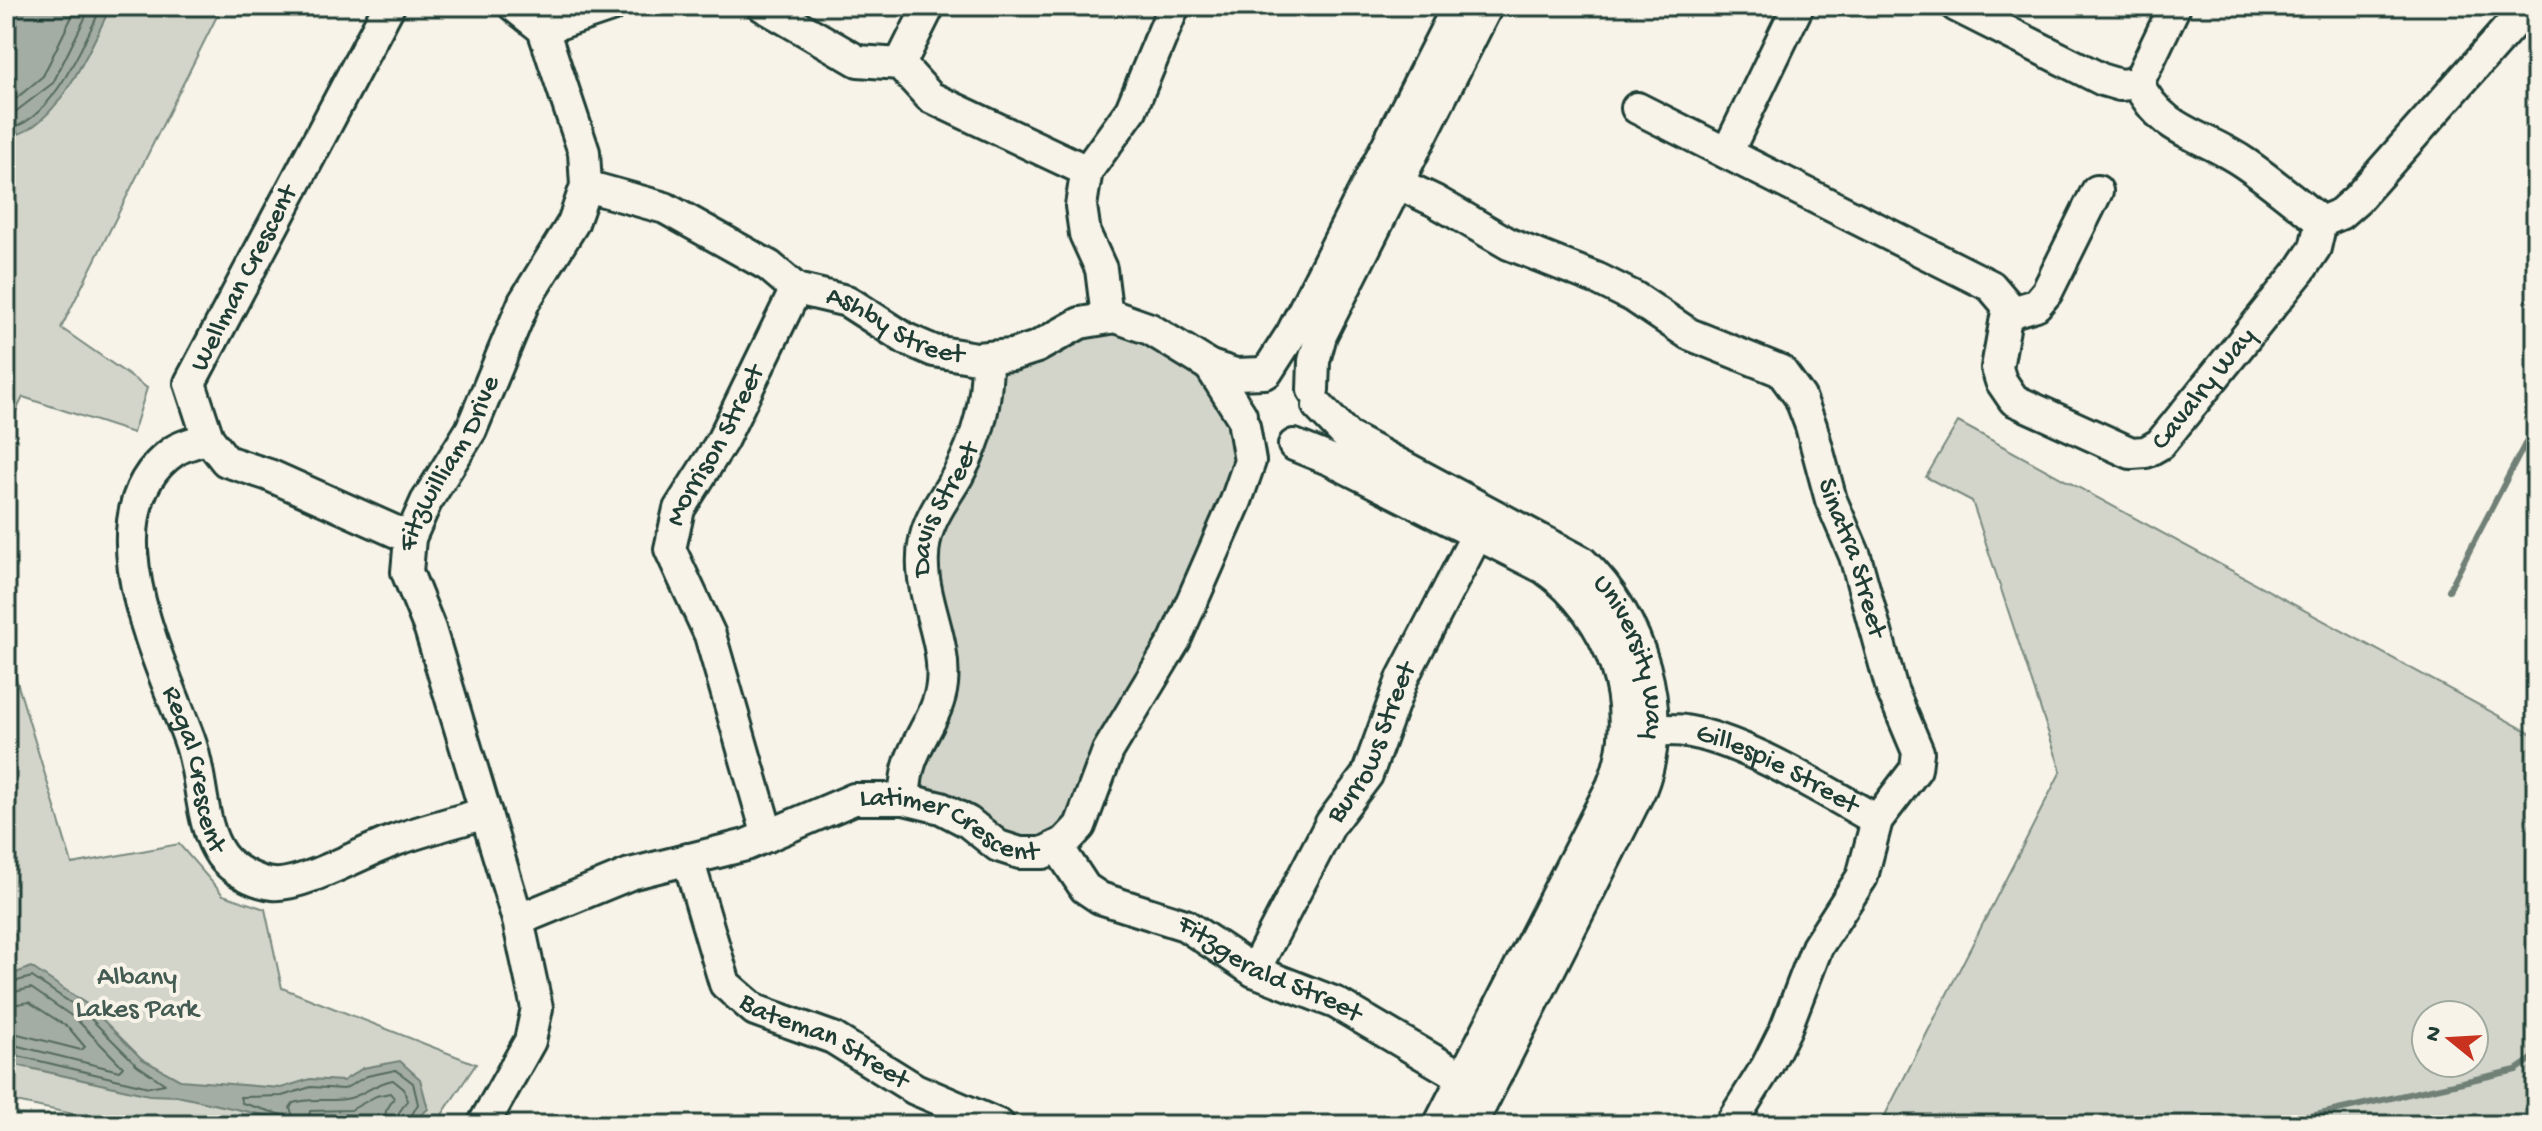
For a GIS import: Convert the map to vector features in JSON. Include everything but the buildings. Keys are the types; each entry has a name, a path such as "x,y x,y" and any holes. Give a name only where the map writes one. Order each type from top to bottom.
{"street":[{"name":"Wellman Crescent","path":"389,6 190,383 208,438 226,461 269,475 410,538"},
{"path":"514,6 543,29 611,6"},
{"path":"763,6 858,61 900,64 930,97 1087,171"},
{"path":"900,64 929,6"},
{"path":"1174,6 1151,69 1131,110 1087,171 1081,206 1085,234 1101,269 1107,317 1140,323 1210,366 1235,374 1293,373 1316,398"},
{"path":"1210,366 1255,440 1266,446 1292,446 1312,429 1316,398 1314,361 1321,335 1458,6"},
{"path":"1243,420 1247,388 1266,373 1292,333 1487,6"},
{"path":"1727,153 1798,6"},
{"path":"1956,6 2103,80 2120,85 2138,83"},
{"path":"2138,83 2175,6"},
{"path":"2138,83 2149,105 2161,118 2245,163 2321,222 2340,214 2357,199 2528,6"},
{"name":"Fitzwilliam Drive","path":"483,1125 530,1041 537,1008 518,920 430,629 407,572 410,538 426,502 471,430 524,302 573,223 586,186 584,152 543,29"},
{"path":"1637,108 1991,286 2001,295 2009,313 2036,305 2047,292 2097,191"},
{"name":"Sinatra Street","path":"1386,178 1435,201 1509,244 1610,285 1689,334 1781,371 1800,397 1811,426 1831,500 1858,568 1892,690 1918,752 1916,769 1877,820 1862,877 1817,947 1786,1028 1730,1125"},
{"name":"Ashby Street","path":"586,186 665,208 769,266 796,289 847,301 926,349 987,358 1029,351 1080,323 1107,317"},
{"name":"Cavalry Way","path":"2009,313 1997,354 1997,368 2001,381 2014,400 2131,453 2146,452 2160,444 2301,269 2315,248 2321,222"},
{"name":"Morrison Street","path":"768,836 710,635 670,549 679,509 722,441 796,289"},
{"name":"Davis Street","path":"904,799 910,763 932,719 942,685 942,652 922,577 924,543 933,516 966,460 983,417 987,358"},
{"name":"University Way","path":"1316,398 1348,437 1483,523"},
{"name":"Latimer Crescent","path":"518,920 630,874 768,836 854,799 904,799 950,812 1008,851 1028,855 1058,847 1080,826 1108,751 1169,651 1236,501 1250,461 1243,420"},
{"name":"Regal Crescent","path":"208,438 176,450 162,462 147,484 135,519 132,553 137,594 148,636 189,738 200,775 211,840 223,858 240,873 273,884 300,881 395,840 486,813"},
{"name":"University Way","path":"1292,446 1321,455 1483,523 1571,553 1609,591 1632,633 1652,706 1639,730 1648,769 1641,788 1474,1085 1439,1125"},
{"name":"Latimer Crescent","path":"1236,501 1265,467 1292,446"},
{"name":"Burrows Street","path":"1254,971 1331,823 1367,775 1403,677 1483,523"},
{"name":"Gillespie Street","path":"1639,730 1684,731 1712,739 1784,769 1877,820"},
{"name":"Fitzgerald Street","path":"1058,847 1085,888 1100,898 1185,925 1254,971 1336,1003 1474,1085"},
{"name":"Bateman Street","path":"688,859 725,984 755,1010 833,1038 915,1089 999,1125"},
{"name":"University Way","path":"1471,1125 1474,1085"}],"green space":[{"path":"6,6 222,6 61,328 147,388 133,433 23,397 6,431"},
{"path":"1114,326 1202,371 1243,448 1177,615 1062,831 1023,844 928,792 922,782 926,753 931,561 1000,375 1025,357 1054,343"},
{"path":"1958,422 2536,736 2536,1125 1880,1125 2061,771 1972,501 1926,477"},
{"name":"Albany Lakes Park","path":"6,551 14,672 72,864 179,844 223,895 265,909 282,988 476,1064 435,1125 126,1125 6,1100"}],"water":[{"path":"6,6 111,6 82,64 56,104 24,132 6,137"},
{"path":"31,967 88,1005 142,1059 180,1080 281,1088 310,1079 343,1081 363,1068 400,1061 420,1079 428,1109 410,1125 285,1125 267,1116 177,1096 149,1095 12,1064 6,1058 6,977"}],"waterway":[{"path":"2449,590 2536,423"},
{"path":"2271,1125 2516,1070 2536,1056"}]}
